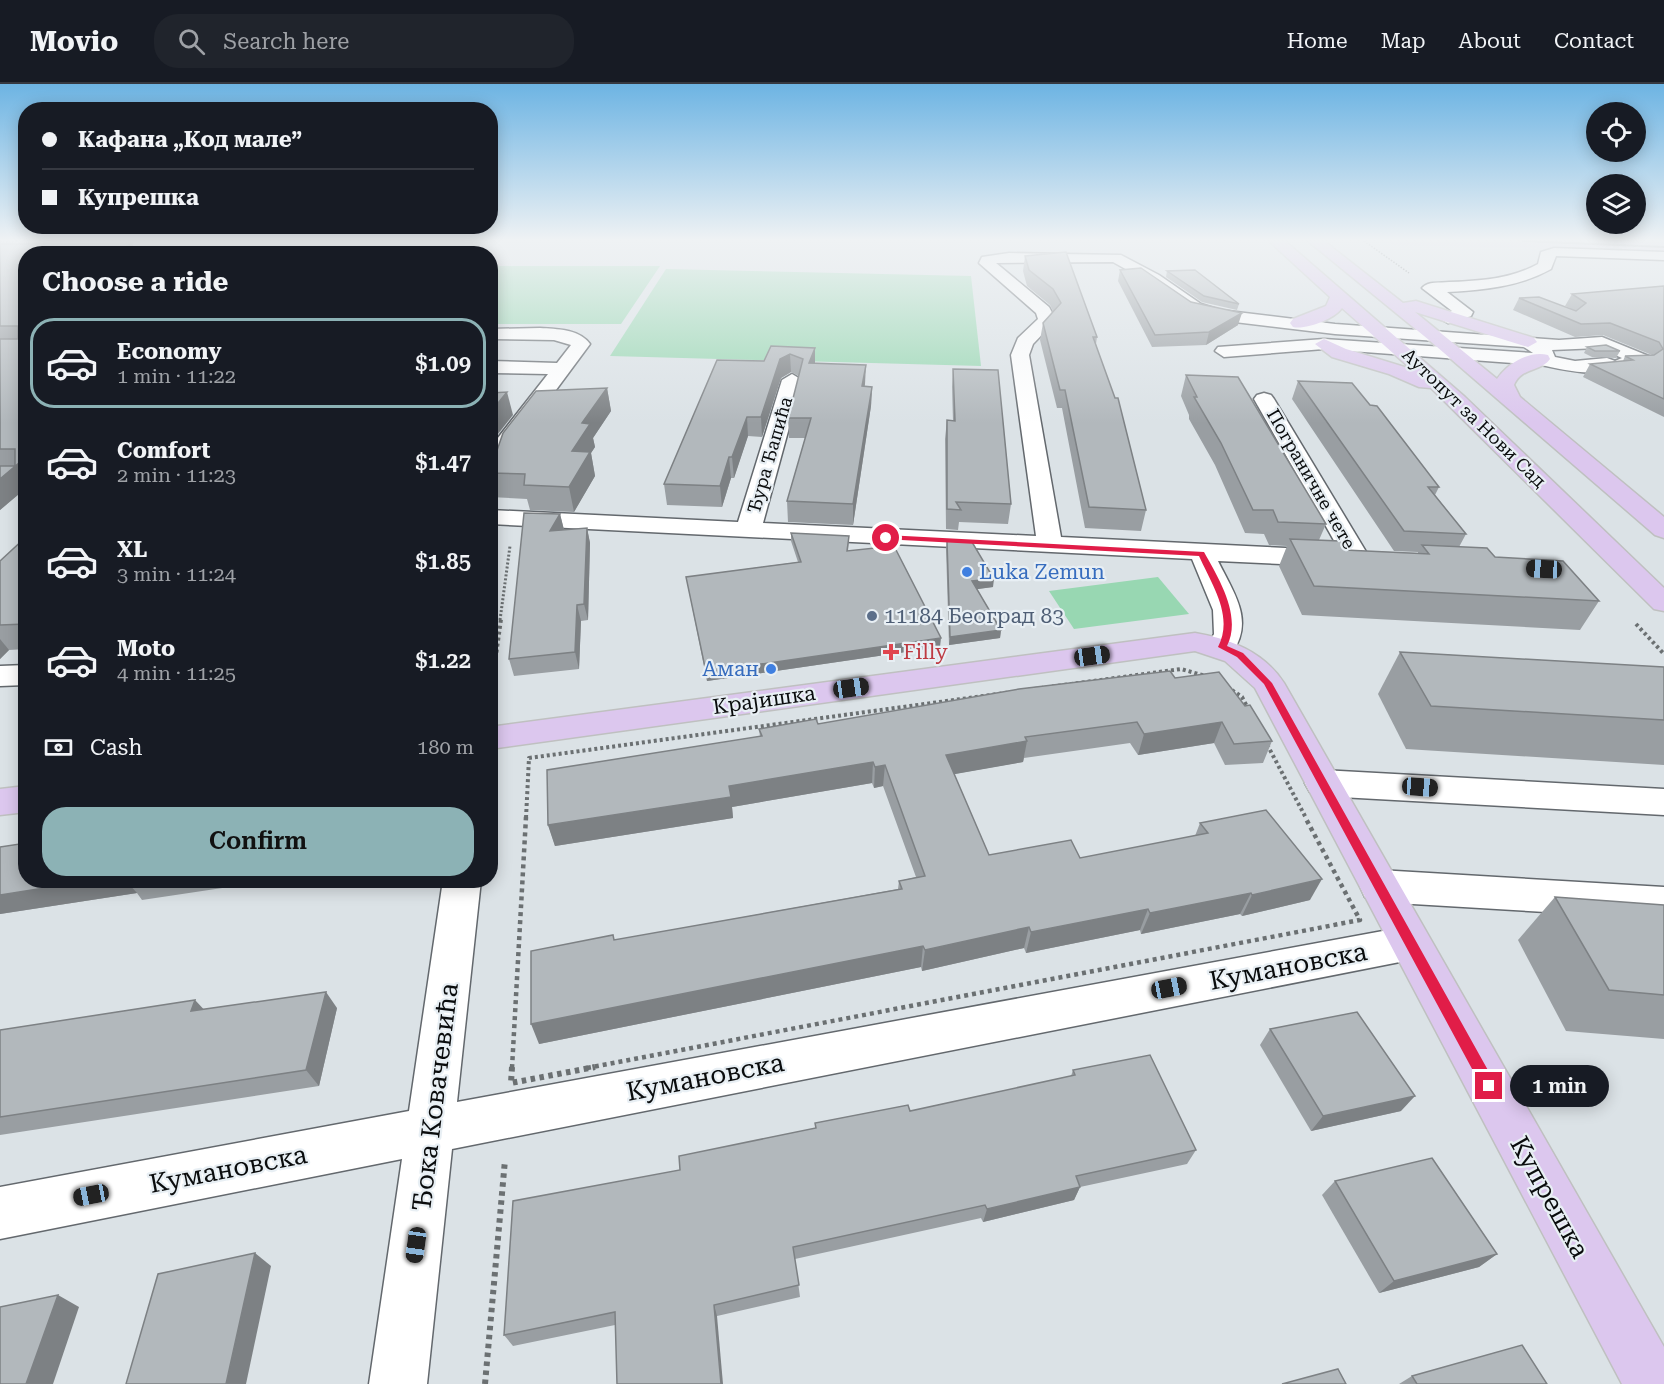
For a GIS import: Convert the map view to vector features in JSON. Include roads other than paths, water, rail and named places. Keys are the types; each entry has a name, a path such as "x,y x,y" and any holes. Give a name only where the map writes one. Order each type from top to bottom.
{"main road":[{"path":"1299,323 1332,310 1338,302"},
{"name":"Аутопут за Нови Сад","path":"1347,302 1458,401 1664,603"},
{"name":"Аутопут за Нови Сад","path":"1393,302 1664,530"},
{"path":"1404,302 1448,318 1528,342"},
{"path":"1324,344 1339,353 1408,375 1458,401"},
{"path":"1510,398 1504,385 1507,375 1513,369 1541,358"},
{"name":"Крајишка","path":"498,737 1178,644 1195,642 1222,647"},
{"name":"Купрешка","path":"1222,647 1240,655 1268,683 1653,1384"},
{"path":"0,802 18,800"}],"street":[{"path":"1032,302 1043,311 1047,320 1024,342 1020,355 1050,546"},
{"path":"1188,302 1203,312 1257,321 1299,323 1335,329 1559,345 1602,342 1644,361 1575,367 1541,358 1324,344 1224,351"},
{"path":"1448,318 1465,312 1450,302"},
{"path":"1299,323 1324,344"},
{"path":"498,334 561,335 574,337 581,344 498,450"},
{"path":"1528,342 1544,352 1546,356 1541,358"},
{"path":"498,367 562,369"},
{"name":"Ђура Ђапића","path":"748,530 792,380"},
{"name":"Пограничне чете","path":"1202,553 1370,560 1264,399"},
{"path":"498,517 1202,553 1227,610 1229,634 1222,647"},
{"path":"0,676 18,675"},
{"path":"1322,783 1664,802"},
{"path":"1379,886 1664,903"},
{"name":"Ђока Ковачевића","path":"398,1384 461,888"},
{"name":"Кумановска","path":"0,1213 1410,943"}],"place":[{"name":"Luka Zemun","path":"967,572"},
{"name":"11184 Београд 83","path":"872,616"},
{"name":"Filly","path":"891,652"},
{"name":"Аман","path":"771,669"}]}
